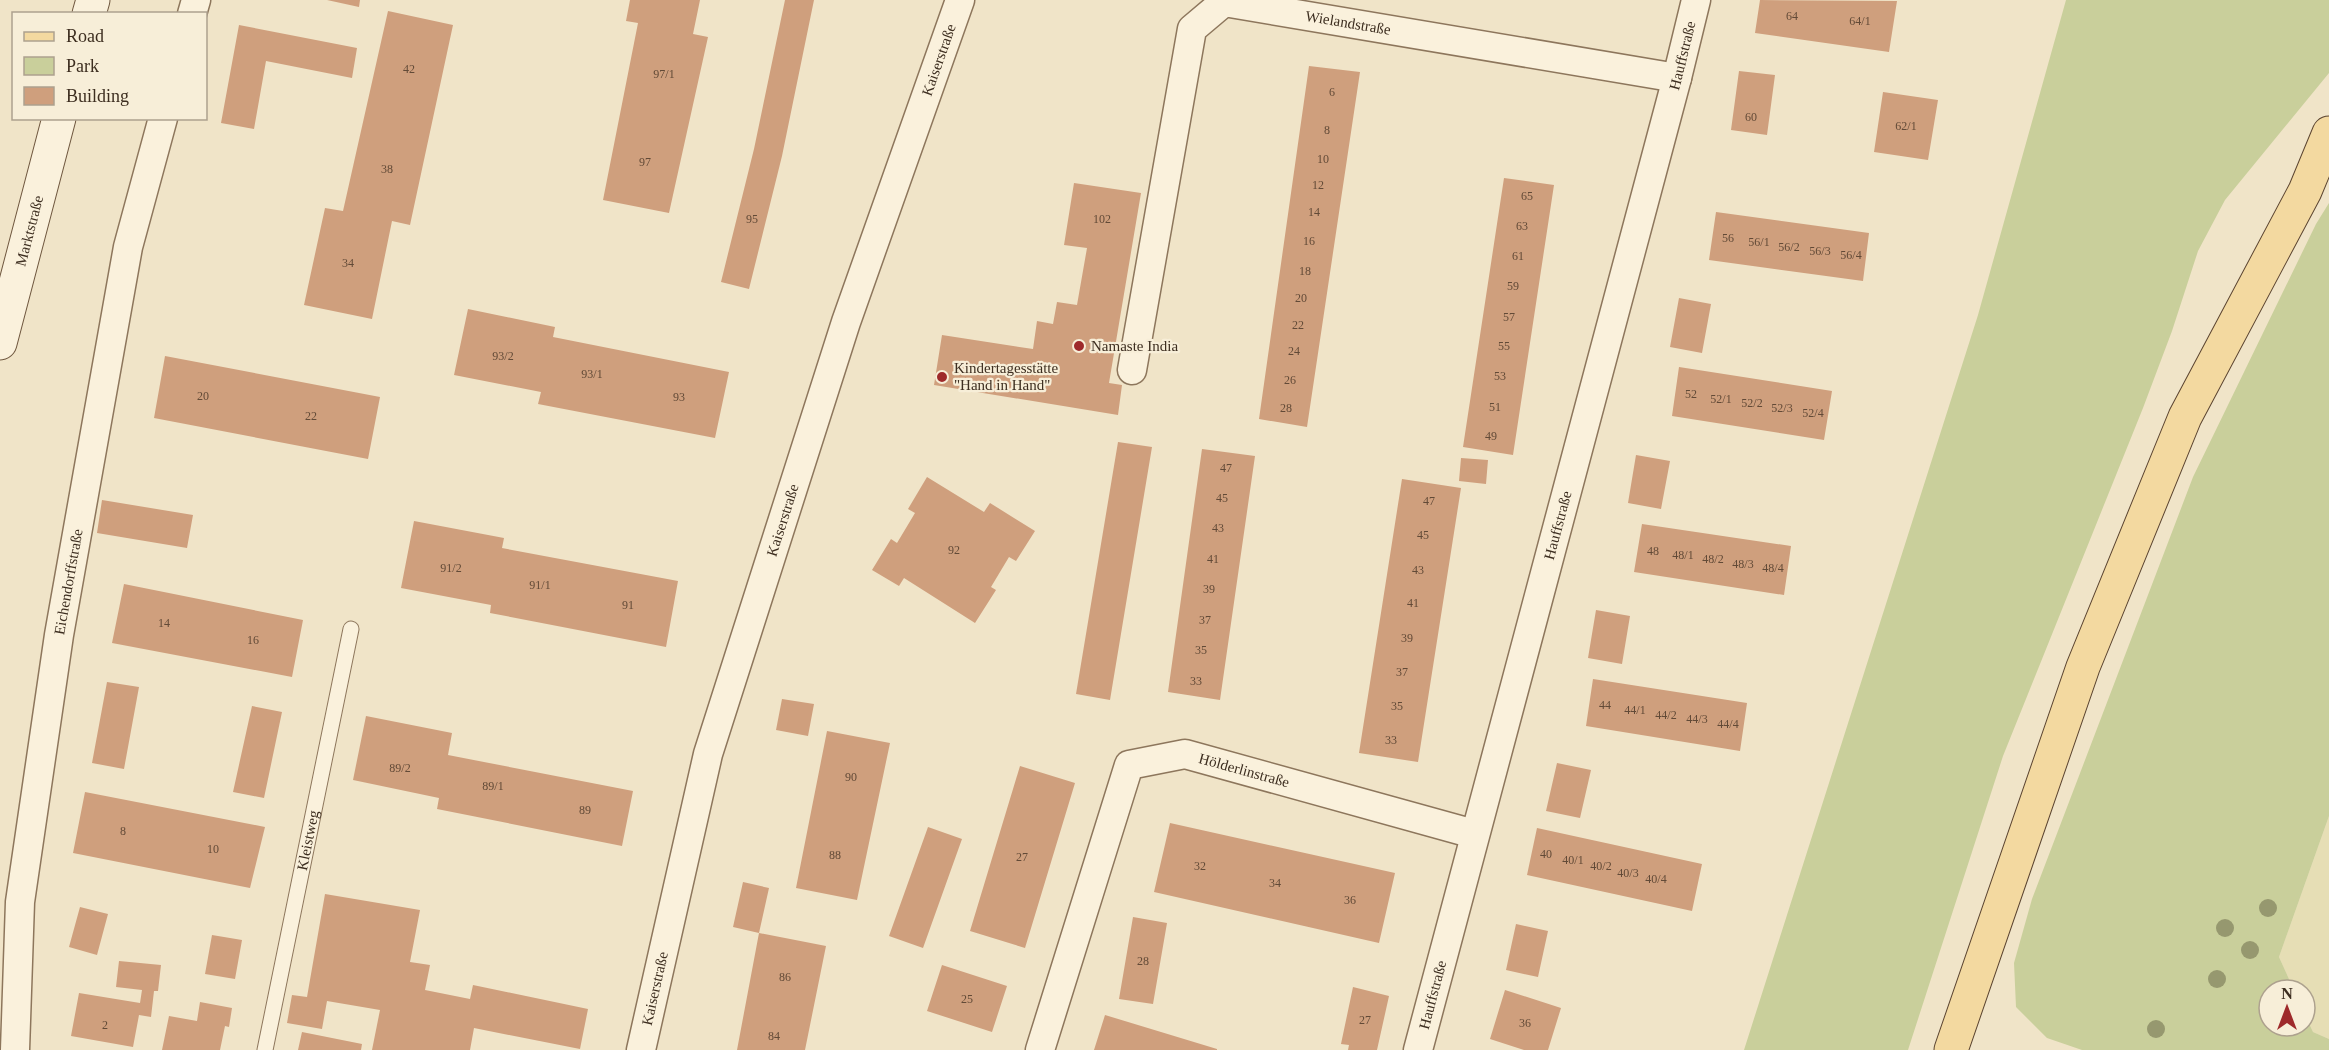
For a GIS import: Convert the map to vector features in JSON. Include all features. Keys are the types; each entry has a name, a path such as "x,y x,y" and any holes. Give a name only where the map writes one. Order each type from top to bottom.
{"main road":[{"name":"Marktstraße","path":"0,343 58,120"},
{"path":"1958,1048 2083,667 2181,428 2305,191 2329,133"},
{"path":"2305,191 2329,159"}],"street":[{"name":"Kaiserstraße","path":"641,1050 708,754 846,322 960,0"},
{"name":"Hauffstraße","path":"1418,1050 1696,0"},
{"name":"Wielandstraße","path":"1132,370 1192,29 1224,3 1677,78"},
{"name":"Eichendorffstraße","path":"15,1050 20,902 59,635 128,247 162,120"},
{"name":"Hölderlinstraße","path":"1040,1050 1129,765 1185,754 1474,834"}],"lane":[{"name":"Kleistweg","path":"265,1050 351,629"}],"shaded area":[{"path":"2329,816 2329,1039 2317,1034 2317,978 2289,978 2279,957"}],"green space":[{"path":"2066,0 2329,0 2329,73 2225,200 2198,251 2172,331 2143,408 2003,756 1908,1050 1744,1050 1978,315"},
{"path":"2329,203 2329,816 2279,957 2289,978 2257,978 2257,1038 2317,1038 2317,1034 2329,1039 2329,1050 2082,1050 2047,1038 2016,1007 2014,963 2032,899 2193,477 2316,224"}],"building":[{"path":"327,0 360,0 359,7"},
{"path":"630,0 700,0 693,34 708,37 669,213 603,200 638,23 626,21"},
{"path":"785,0 814,0 782,156 749,289 721,282 754,149"},
{"path":"1760,0 1897,1 1889,52 1755,33"},
{"path":"388,11 453,25 410,225 392,221 372,319 304,305 325,208 343,211"},
{"path":"239,25 357,48 352,78 266,61 254,129 221,123"},
{"path":"1309,66 1360,72 1307,427 1259,419"},
{"path":"1739,71 1775,75 1767,135 1731,130"},
{"path":"1883,92 1938,100 1928,160 1874,152"},
{"path":"1504,178 1554,185 1513,455 1463,447"},
{"path":"1074,183 1141,193 1109,383 1122,385 1118,415 934,385 942,335 1033,349 1037,321 1053,324 1057,302 1077,305 1087,248 1064,245"},
{"path":"1716,212 1869,233 1863,281 1709,260"},
{"path":"1679,298 1711,304 1702,353 1670,347"},
{"path":"468,309 555,327 553,337 729,372 715,438 538,404 541,392 454,375"},
{"path":"165,356 380,397 368,459 154,418"},
{"path":"1679,367 1832,391 1824,440 1672,416"},
{"path":"1118,442 1152,447 1110,700 1076,694"},
{"path":"1202,449 1255,456 1220,700 1168,692"},
{"path":"1636,455 1670,461 1661,509 1628,503"},
{"path":"1461,458 1488,460 1486,484 1459,481"},
{"path":"927,477 984,512 990,503 1035,531 1016,561 1009,557 991,587 996,590 975,623 904,578 899,586 872,570 891,539 897,543 915,513 908,509"},
{"path":"1402,479 1461,488 1418,762 1359,753"},
{"path":"102,500 193,515 187,548 97,533"},
{"path":"414,521 504,538 502,548 678,581 666,647 490,613 491,605 401,588"},
{"path":"1642,524 1791,546 1784,595 1634,572"},
{"path":"124,584 303,620 292,677 112,643"},
{"path":"1596,610 1630,616 1622,664 1588,658"},
{"path":"1593,679 1747,703 1740,751 1586,726"},
{"path":"107,682 139,687 124,769 92,763"},
{"path":"782,699 814,704 808,736 776,730"},
{"path":"252,706 282,712 264,798 233,792"},
{"path":"366,716 452,733 448,755 633,791 622,846 437,809 439,798 353,780"},
{"path":"827,731 890,743 857,900 796,888"},
{"path":"1557,763 1591,770 1580,818 1546,811"},
{"path":"1020,766 1075,783 1025,948 970,931"},
{"path":"85,792 265,827 250,888 73,853"},
{"path":"1170,823 1395,873 1379,943 1154,892"},
{"path":"928,827 962,839 923,948 889,936"},
{"path":"1537,828 1702,864 1692,911 1527,875"},
{"path":"743,882 769,888 759,933 733,927"},
{"path":"325,894 420,910 410,962 430,965 425,990 470,999 473,985 588,1009 580,1049 474,1028 470,1050 372,1050 380,1010 327,1001 322,1029 287,1023 292,995 307,997"},
{"path":"80,907 108,914 97,955 69,947"},
{"path":"1133,917 1167,923 1153,1004 1119,999"},
{"path":"1516,924 1548,931 1538,977 1506,970"},
{"path":"759,933 826,946 805,1050 737,1050"},
{"path":"212,935 242,940 235,979 205,974"},
{"path":"119,961 161,965 158,991 154,991 151,1017 139,1015 133,1047 71,1036 79,993 140,1003 142,990 116,987"},
{"path":"942,965 1007,986 992,1032 927,1011"},
{"path":"1353,987 1389,996 1377,1050 1348,1050 1349,1045 1341,1044"},
{"path":"1505,990 1561,1008 1548,1050 1524,1050 1490,1039"},
{"path":"200,1002 232,1008 229,1027 225,1026 220,1050 162,1050 169,1016 197,1021"},
{"path":"1105,1015 1217,1049 1217,1050 1094,1050"},
{"path":"302,1032 362,1044 361,1050 298,1050"}],"place":[{"name":"Namaste India","path":"1079,346"},
{"name":"Kindertagesstätte \"Hand in Hand\"","path":"942,377"}]}
